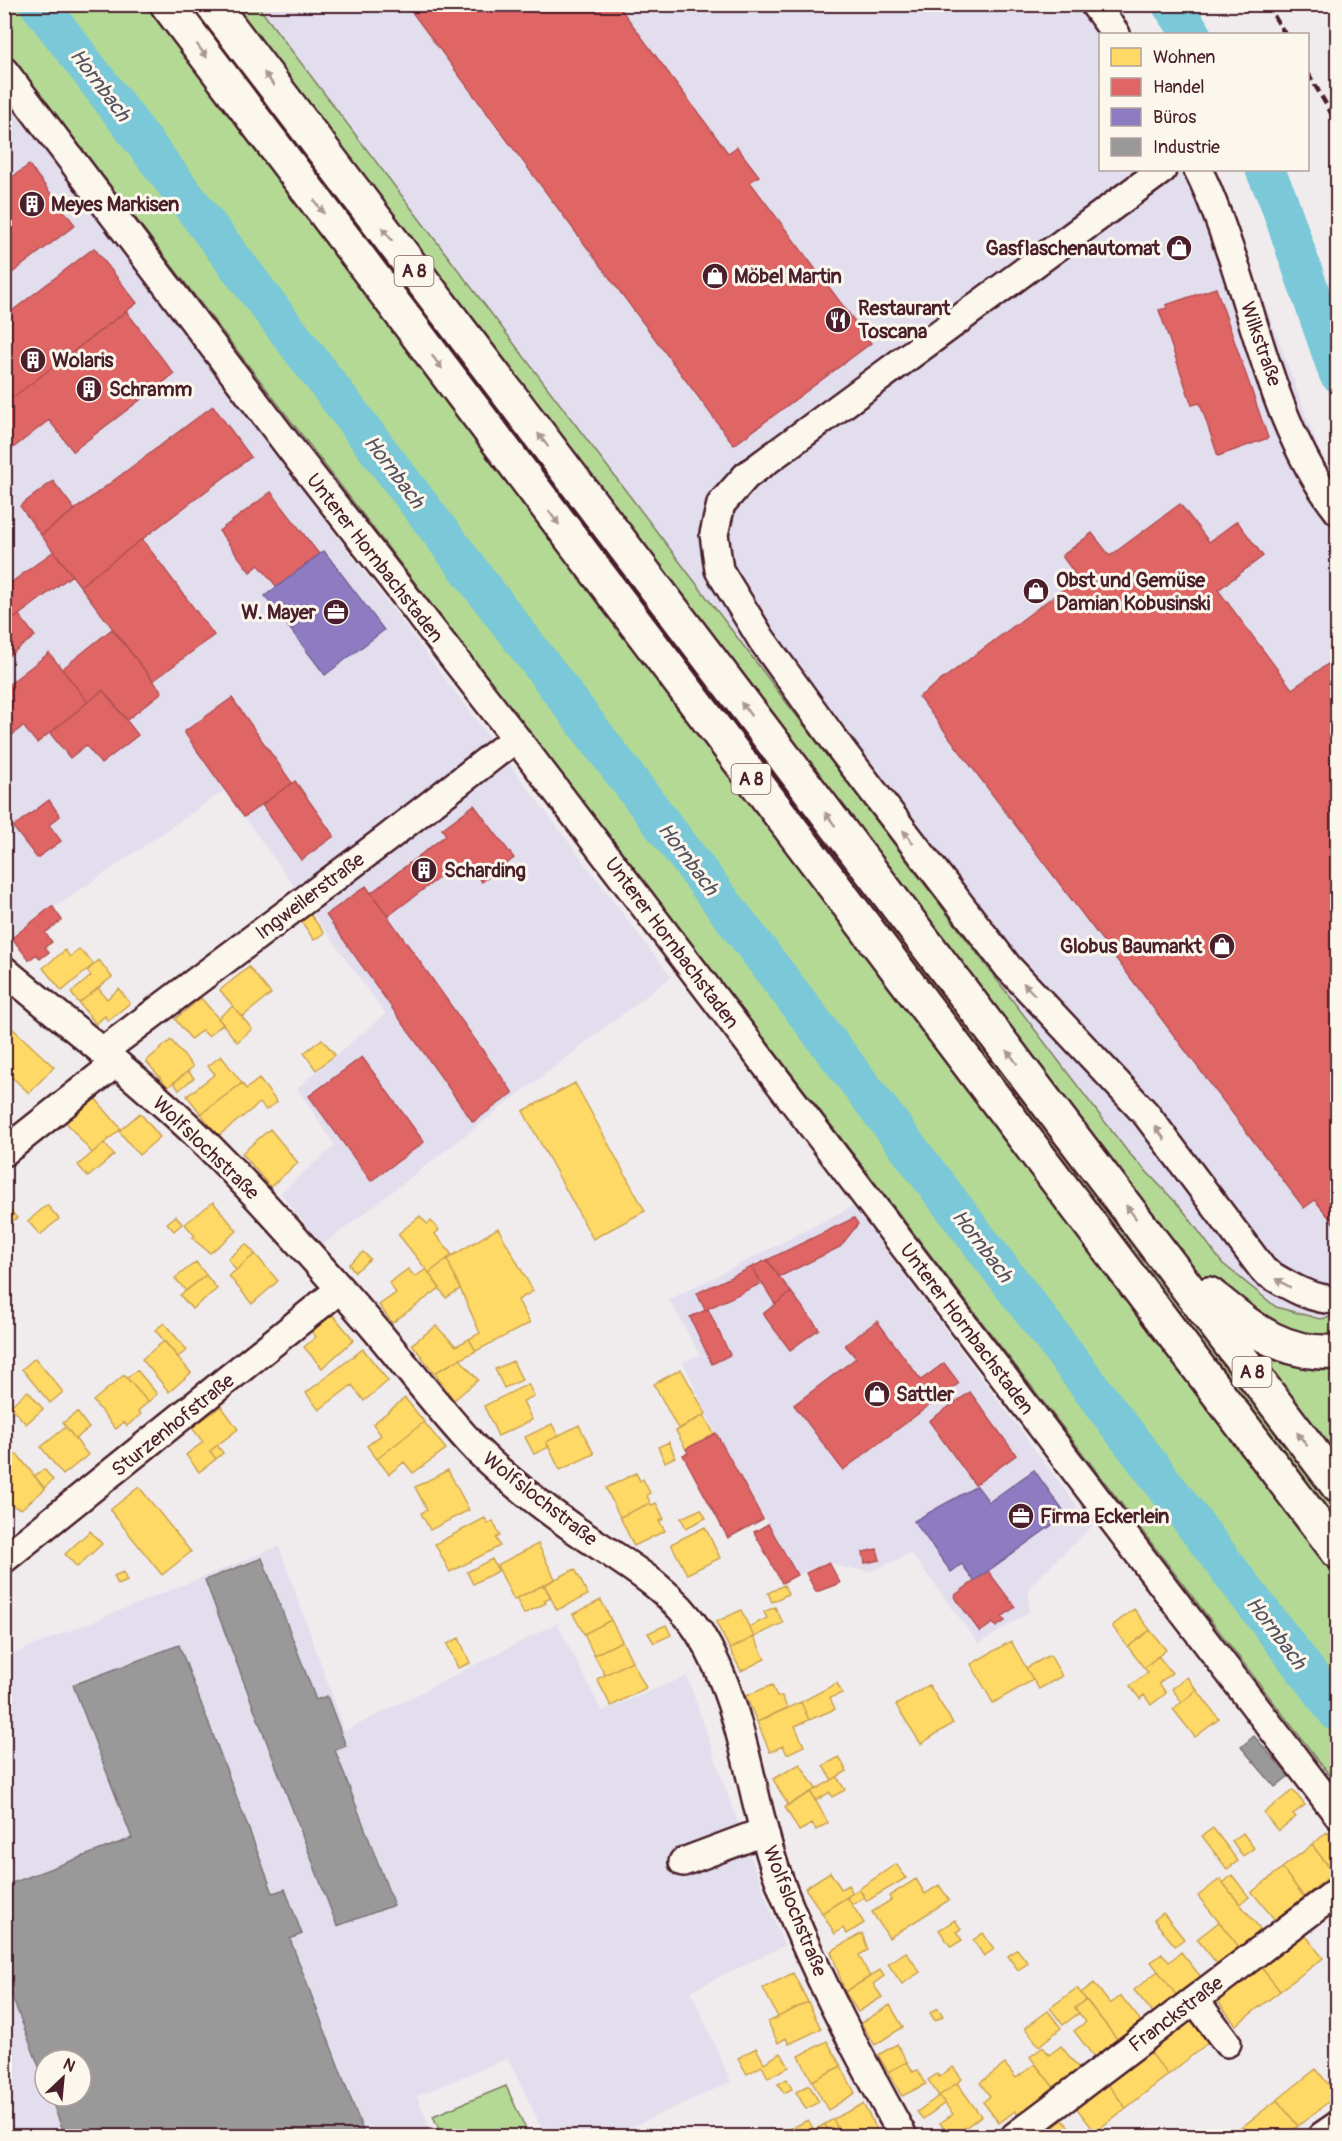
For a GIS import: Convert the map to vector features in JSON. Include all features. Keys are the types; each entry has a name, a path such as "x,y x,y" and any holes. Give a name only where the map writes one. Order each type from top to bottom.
{"highway":[{"name":"A 8","path":"167,4 1000,1110 1338,1552"},
{"name":"A 8","path":"213,4 781,756 1338,1486"},
{"path":"1166,1259 1253,1331 1293,1348 1323,1353 1338,1352"}],"street":[{"path":"1094,4 1115,33"},
{"name":"Unterer Hornbachstaden","path":"4,71 1338,1815"},
{"path":"1161,171 746,476 721,504 714,534 719,570 762,640 840,748 1008,968 1146,1114 1264,1271 1291,1288 1324,1300 1338,1300"},
{"name":"Wilkstraße","path":"1198,171 1218,216 1276,391 1304,459 1319,488 1338,511"},
{"name":"Ingweilerstraße","path":"4,1152 109,1058 516,738"},
{"name":"Wolfslochstraße","path":"4,970 162,1102 225,1163 340,1289 479,1451 575,1530 642,1574 674,1601 698,1632 728,1692 763,1832 804,1941 852,2042 903,2136"},
{"name":"Sturzenhofstraße","path":"4,1559 340,1289"},
{"path":"683,1862 763,1832"},
{"name":"Franckstraße","path":"1015,2136 1338,1891"},
{"path":"1195,2000 1227,2043"},
{"path":"1322,2136 1338,2125"}],"shaded area":[{"path":"257,5 1108,5 1130,33 1099,33 1099,171 1210,171 1258,284 1321,455 1337,480 1337,1316 1320,1319 1276,1307 1222,1263 1183,1210 1127,1151"},
{"path":"4,96 671,977 323,1245 280,1193 335,1146 297,1088 385,1014 225,790 5,942"},
{"path":"853,1206 1092,1526 1029,1587 1029,1612 979,1644 911,1553 873,1571 843,1568 829,1562 797,1575 716,1433 683,1362 700,1355 669,1300"},
{"path":"279,1546 345,1731 557,1623 602,1711 687,1676 784,1946 691,1991 731,2082 611,2136 545,2136 508,2058 417,2096 433,2136 5,2136 5,1657"}],"green space":[{"path":"5,5 257,5 1127,1151 1183,1210 1222,1263 1276,1307 1320,1319 1337,1316 1337,1785 5,48"},
{"path":"506,2086 529,2136 442,2136 433,2116"}],"building: Wohnen":[{"path":"310,914 324,933 314,940 301,921"},
{"path":"79,949 94,964 62,991 43,968 65,950 70,957"},
{"path":"99,960 112,977 79,1003 71,993 91,976 87,971"},
{"path":"249,967 271,994 242,1017 220,990"},
{"path":"98,988 107,999 119,989 130,1003 108,1021 105,1016 96,1024 79,1003"},
{"path":"201,998 223,1024 208,1036 202,1030 191,1039 175,1019"},
{"path":"233,1006 252,1029 237,1042 218,1018"},
{"path":"13,1029 54,1067 29,1093 4,1070 4,1037"},
{"path":"322,1039 335,1055 316,1070 304,1053"},
{"path":"171,1040 193,1067 168,1087 146,1061"},
{"path":"221,1056 242,1083 201,1114 187,1096 215,1074 208,1066"},
{"path":"188,1071 194,1078 179,1090 174,1083"},
{"path":"259,1079 277,1102 266,1110 260,1103 218,1136 201,1114 242,1083 246,1089"},
{"path":"575,1083 645,1211 593,1239 523,1111"},
{"path":"94,1097 121,1129 92,1153 65,1121"},
{"path":"140,1113 160,1137 139,1155 119,1131"},
{"path":"270,1129 298,1163 270,1187 242,1153"},
{"path":"104,1143 114,1155 88,1177 78,1165"},
{"path":"213,1202 237,1231 210,1253 192,1238 195,1236 185,1224"},
{"path":"4,1203 17,1218 4,1227"},
{"path":"47,1205 59,1219 40,1235 28,1221"},
{"path":"176,1216 182,1224 174,1231 167,1223"},
{"path":"420,1216 427,1224 431,1221 439,1230 435,1234 452,1255 429,1273 398,1234"},
{"path":"498,1228 533,1291 518,1300 530,1323 476,1351 469,1339 480,1333 447,1259"},
{"path":"246,1244 255,1254 236,1270 228,1259"},
{"path":"363,1252 370,1259 355,1272 349,1264"},
{"path":"255,1254 278,1281 252,1304 229,1276"},
{"path":"447,1259 460,1289 446,1298 429,1273"},
{"path":"196,1262 206,1275 186,1291 175,1278"},
{"path":"408,1269 415,1277 426,1269 440,1288 392,1323 379,1305 396,1293 389,1283"},
{"path":"206,1275 217,1289 192,1309 180,1295"},
{"path":"332,1314 354,1340 322,1368 304,1347 316,1337 312,1332"},
{"path":"164,1323 187,1350 178,1357 155,1330"},
{"path":"436,1326 456,1346 469,1339 476,1351 434,1373 412,1344"},
{"path":"164,1341 191,1373 169,1392 142,1359"},
{"path":"363,1349 388,1381 364,1401 352,1385 319,1410 306,1393"},
{"path":"35,1358 63,1392 50,1403 22,1369"},
{"path":"460,1359 478,1380 454,1400 434,1373"},
{"path":"513,1361 522,1380 504,1388 495,1369"},
{"path":"681,1369 706,1414 678,1429 654,1384"},
{"path":"137,1370 157,1394 148,1402 127,1378"},
{"path":"124,1375 148,1402 138,1411 141,1414 127,1426 124,1422 116,1429 93,1401"},
{"path":"528,1384 534,1396 523,1401 532,1420 498,1436 484,1406"},
{"path":"28,1391 43,1409 26,1424 10,1406"},
{"path":"405,1398 424,1422 377,1459 367,1446 381,1435 373,1424"},
{"path":"221,1406 238,1429 210,1451 216,1459 199,1472 186,1455 203,1442 192,1428"},
{"path":"77,1412 89,1428 75,1439 63,1423"},
{"path":"704,1415 714,1434 686,1449 676,1431"},
{"path":"424,1422 446,1449 413,1473 404,1462 389,1474 377,1459"},
{"path":"552,1424 558,1436 546,1442 549,1447 534,1454 525,1437"},
{"path":"579,1425 594,1454 560,1470 546,1442"},
{"path":"66,1427 88,1455 63,1475 41,1447"},
{"path":"669,1442 675,1457 665,1462 658,1447"},
{"path":"217,1445 223,1453 216,1459 210,1451"},
{"path":"17,1454 45,1489 21,1509 4,1503 4,1463"},
{"path":"44,1469 53,1480 44,1488 34,1476"},
{"path":"448,1470 469,1510 430,1530 421,1513 427,1510 415,1487"},
{"path":"636,1473 640,1481 643,1479 650,1493 647,1495 650,1503 620,1517 606,1488"},
{"path":"139,1487 191,1552 162,1575 110,1510"},
{"path":"650,1503 652,1505 656,1503 664,1519 659,1521 665,1531 634,1546 620,1517"},
{"path":"701,1509 706,1518 686,1528 681,1518"},
{"path":"485,1518 488,1524 493,1521 500,1536 496,1538 500,1546 450,1572 435,1544"},
{"path":"705,1527 720,1558 687,1574 671,1544"},
{"path":"90,1531 102,1544 77,1567 65,1554"},
{"path":"538,1544 555,1579 514,1600 497,1565"},
{"path":"492,1559 498,1571 473,1584 467,1572"},
{"path":"575,1569 588,1595 557,1610 544,1585"},
{"path":"123,1572 127,1581 118,1585 114,1576"},
{"path":"544,1585 551,1597 544,1600 546,1603 524,1614 516,1598"},
{"path":"784,1585 788,1594 772,1602 768,1593"},
{"path":"601,1600 611,1620 584,1634 573,1614"},
{"path":"775,1607 783,1623 754,1637 749,1627 767,1618 764,1612"},
{"path":"1134,1609 1150,1630 1128,1647 1112,1626"},
{"path":"741,1610 754,1637 730,1649 716,1622"},
{"path":"611,1620 622,1641 594,1655 584,1634"},
{"path":"666,1625 671,1635 654,1643 648,1633"},
{"path":"1150,1630 1166,1650 1144,1668 1128,1647"},
{"path":"754,1637 765,1659 741,1671 730,1649"},
{"path":"459,1638 470,1663 458,1668 447,1644"},
{"path":"622,1641 632,1661 605,1675 594,1655"},
{"path":"1011,1641 1033,1680 993,1703 971,1664"},
{"path":"1050,1655 1062,1676 1039,1689 1026,1668"},
{"path":"1158,1656 1172,1673 1159,1683 1166,1693 1151,1705 1144,1695 1140,1699 1130,1686 1148,1672 1144,1668"},
{"path":"632,1661 646,1688 611,1706 597,1679"},
{"path":"1187,1677 1197,1690 1182,1702 1172,1689"},
{"path":"837,1683 842,1693 830,1698 835,1709 809,1720 801,1702"},
{"path":"772,1685 777,1697 782,1696 787,1708 757,1722 746,1696"},
{"path":"929,1685 953,1723 921,1744 896,1705"},
{"path":"1197,1690 1219,1719 1195,1737 1173,1709"},
{"path":"801,1702 809,1720 795,1726 804,1746 787,1754 783,1746 770,1752 757,1722"},
{"path":"839,1757 847,1771 832,1780 823,1766"},
{"path":"800,1764 816,1789 788,1805 773,1779"},
{"path":"837,1777 845,1790 832,1797 830,1792 815,1801 811,1792"},
{"path":"1293,1790 1305,1805 1293,1814 1296,1817 1278,1831 1264,1813"},
{"path":"811,1792 828,1823 816,1830 812,1824 799,1831 785,1807"},
{"path":"1213,1828 1238,1861 1227,1869 1202,1836"},
{"path":"1327,1832 1338,1845 1338,1860 1329,1867 1312,1845"},
{"path":"1243,1833 1254,1848 1243,1856 1232,1841"},
{"path":"1312,1845 1334,1873 1304,1897 1282,1868"},
{"path":"896,1864 906,1878 867,1901 859,1889"},
{"path":"1282,1868 1304,1897 1275,1920 1252,1892"},
{"path":"830,1872 841,1889 848,1885 853,1893 822,1913 805,1888"},
{"path":"1232,1875 1249,1897 1240,1904 1223,1883"},
{"path":"916,1879 925,1894 939,1885 949,1900 889,1938 872,1912 891,1900 889,1896"},
{"path":"1220,1879 1261,1930 1240,1948 1198,1896"},
{"path":"859,1889 864,1897 852,1905 847,1897"},
{"path":"847,1897 864,1923 847,1934 843,1928 835,1934 822,1913"},
{"path":"1163,1913 1184,1939 1175,1946 1154,1920"},
{"path":"955,1920 961,1929 956,1932 962,1940 951,1947 939,1930"},
{"path":"1219,1922 1240,1948 1218,1965 1197,1939"},
{"path":"1303,1932 1323,1958 1280,1991 1260,1966"},
{"path":"862,1933 868,1950 859,1955 870,1977 845,1992 831,1951"},
{"path":"983,1933 994,1949 984,1956 973,1940"},
{"path":"1017,1949 1028,1963 1018,1970 1008,1956"},
{"path":"906,1952 920,1972 902,1984 888,1964"},
{"path":"1181,1952 1201,1977 1177,1996 1151,1962 1162,1954 1169,1962"},
{"path":"1260,1966 1280,1991 1236,2025 1216,1999"},
{"path":"880,1970 884,1976 873,1984 882,1997 858,2012 845,1992"},
{"path":"1158,1971 1177,1996 1154,2014 1134,1990"},
{"path":"793,1973 808,2002 778,2017 763,1988"},
{"path":"1094,1983 1110,2004 1121,1996 1141,2021 1117,2039 1081,1993"},
{"path":"1077,1988 1086,2000 1075,2008 1079,2013 1063,2025 1050,2008"},
{"path":"1086,2000 1117,2039 1094,2057 1074,2031 1086,2022 1075,2008"},
{"path":"808,2002 821,2029 789,2044 786,2038 778,2043 768,2022"},
{"path":"890,2005 903,2027 875,2045 861,2023"},
{"path":"938,2008 943,2016 935,2021 930,2013"},
{"path":"1048,2011 1061,2028 1039,2046 1025,2028"},
{"path":"1190,2016 1210,2041 1168,2075 1148,2049"},
{"path":"827,2041 841,2066 812,2081 799,2056"},
{"path":"897,2044 907,2062 888,2072 878,2055"},
{"path":"1061,2046 1080,2070 1056,2090 1030,2057 1043,2047 1049,2055"},
{"path":"756,2048 764,2063 781,2053 789,2067 768,2078 762,2066 747,2074 738,2058"},
{"path":"1148,2049 1168,2075 1126,2108 1106,2082"},
{"path":"907,2062 913,2072 918,2070 926,2084 902,2096 888,2072"},
{"path":"1005,2064 1016,2078 1035,2064 1056,2090 1020,2117 1015,2111 999,2123 983,2102 990,2096 980,2083"},
{"path":"841,2066 855,2093 828,2110 812,2081"},
{"path":"953,2067 962,2079 939,2096 928,2080 937,2074 939,2077"},
{"path":"1316,2069 1337,2095 1298,2126 1277,2100"},
{"path":"787,2079 792,2089 784,2093 778,2084"},
{"path":"1106,2082 1126,2108 1095,2132 1075,2106"},
{"path":"957,2083 981,2116 954,2136 949,2136 940,2123 953,2114 939,2096"},
{"path":"809,2085 819,2102 806,2109 796,2092"},
{"path":"939,2096 945,2103 923,2119 917,2112"},
{"path":"1277,2100 1298,2126 1285,2136 1241,2136 1237,2131"},
{"path":"863,2104 880,2135 842,2136 833,2119"},
{"path":"833,2119 837,2127 829,2132 825,2124"},
{"path":"808,2120 814,2130 825,2124 831,2136 787,2136 784,2132"},
{"path":"1063,2120 1074,2134 1052,2136 1048,2131"}],"building: Handel":[{"name":"Möbel Martin","path":"406,4 617,4 728,153 737,147 759,176 750,182 871,343 734,445"},
{"name":"Meyes Markisen","path":"29,165 75,225 4,279 4,183"},
{"name":"Wolaris","path":"94,248 137,303 4,404 4,317"},
{"path":"1216,288 1268,438 1218,456 1200,403 1192,405 1159,310 1167,308 1166,305"},
{"name":"Schramm","path":"126,311 174,374 73,451 49,420 4,455 4,404"},
{"path":"213,406 251,457 80,586 41,535"},
{"path":"53,481 75,510 41,535 20,506"},
{"path":"271,492 319,554 277,587 259,565 250,572 219,531"},
{"name":"Globus Baumarkt","path":"1180,504 1209,542 1237,521 1263,556 1218,590 1292,689 1338,657 1338,1224 1335,1225 1315,1200 1304,1208 919,697 1078,578 1062,556 1092,533 1110,556"},
{"path":"142,539 214,635 153,681 80,586"},
{"path":"54,551 72,575 4,626 4,588"},
{"path":"19,615 35,636 4,659 4,626"},
{"path":"112,629 162,692 127,720 103,690 88,702 62,669"},
{"path":"49,653 88,702 37,743 23,726 11,736 4,728 4,688"},
{"path":"103,690 138,735 101,764 86,745 70,758 50,733"},
{"path":"232,698 292,783 244,817 184,732"},
{"path":"295,781 334,836 301,860 262,805"},
{"path":"49,800 60,816 49,825 61,841 37,858 13,827"},
{"name":"Scharding","path":"474,805 514,858 482,882 464,859 388,916 371,893 446,835 442,829"},
{"path":"366,886 513,1093 473,1122 326,915"},
{"path":"52,906 62,920 45,933 52,942 45,947 49,952 40,959 37,954 29,960 12,938"},
{"path":"362,1057 424,1142 371,1181 309,1096"},
{"path":"854,1218 858,1224 840,1247 779,1277 767,1260"},
{"path":"767,1260 791,1292 775,1304 752,1267"},
{"path":"752,1267 760,1284 705,1310 697,1293"},
{"path":"791,1292 819,1329 790,1350 763,1314"},
{"path":"708,1309 730,1355 712,1364 690,1317"},
{"name":"Sattler","path":"877,1321 921,1380 944,1363 959,1383 843,1470 794,1405 856,1358 845,1345"},
{"path":"970,1392 1016,1455 975,1485 929,1421"},
{"path":"716,1433 763,1519 728,1538 683,1455 688,1453 686,1449"},
{"path":"768,1524 797,1575 782,1583 754,1532"},
{"path":"877,1549 880,1560 865,1563 863,1552"},
{"path":"829,1562 840,1583 816,1592 806,1573"},
{"path":"988,1571 1015,1607 1002,1617 1005,1621 996,1627 993,1623 980,1632 954,1596"}],"building: Büros":[{"path":"324,551 384,630 325,675 265,596"},
{"path":"1034,1470 1066,1515 974,1581 962,1564 951,1572 914,1521 977,1486 989,1502"}],"building: Industrie":[{"path":"262,1558 316,1700 327,1696 346,1746 335,1750 394,1905 337,1926 205,1580"},
{"path":"179,1645 273,1893 285,1889 302,1934 290,1939 365,2136 65,2136 54,2108 93,2108 93,2048 33,2048 33,2051 4,1976 4,1886 132,1838 73,1685"},
{"path":"1254,1736 1289,1776 1275,1787 1241,1747"}],"waterway":[{"name":"Hornbach","path":"39,4 1338,1713"},
{"path":"1171,4 1191,33"},
{"path":"1265,171 1278,199 1338,373"}],"railway":[{"path":"1267,4 1284,33"},
{"path":"1309,75 1338,125"}],"place":[{"name":"Meyes Markisen","path":"32,204"},
{"name":"Gasflaschenautomat","path":"1179,248"},
{"name":"Möbel Martin","path":"715,276"},
{"name":"Restaurant Toscana","path":"838,320"},
{"name":"Wolaris","path":"33,360"},
{"name":"Schramm","path":"89,389"},
{"name":"Obst und Gemüse Damian Kobusinski","path":"1036,591"},
{"name":"W. Mayer","path":"336,612"},
{"name":"Scharding","path":"424,870"},
{"name":"Globus Baumarkt","path":"1222,946"},
{"name":"Sattler","path":"877,1394"},
{"name":"Firma Eckerlein","path":"1021,1516"}]}
